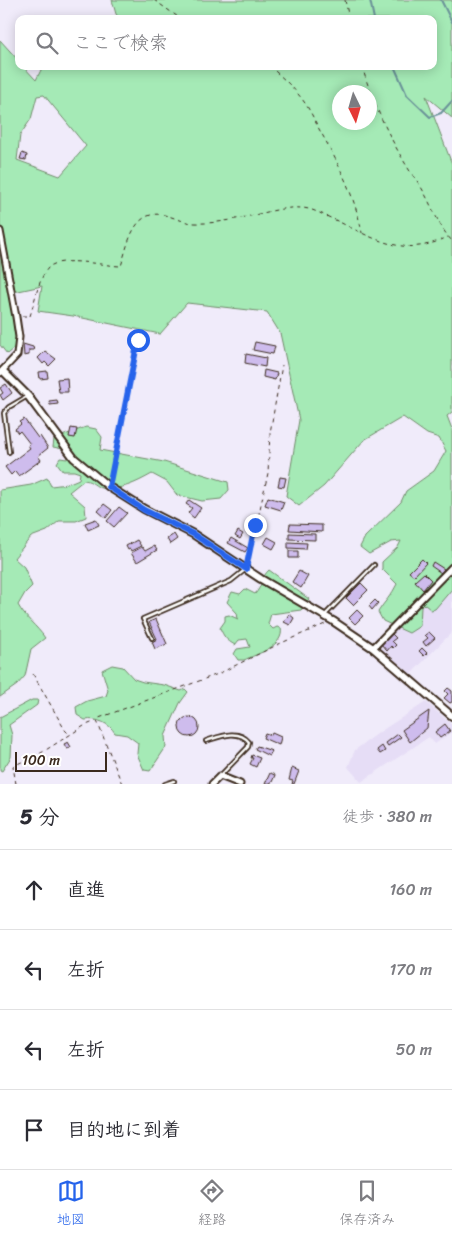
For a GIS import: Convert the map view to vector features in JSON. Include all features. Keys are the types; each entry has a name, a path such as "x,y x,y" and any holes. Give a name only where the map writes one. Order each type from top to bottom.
{"street":[{"path":"0,230 18,337 17,355 1,371 28,396 74,458 109,487 144,510 193,534 373,648 452,716"},
{"path":"373,648 452,569"},
{"path":"212,784 220,776 240,784"}],"lane":[{"path":"9,452 4,413 9,407 28,396"},
{"path":"324,616 374,565"},
{"path":"152,638 143,619 231,581 246,569"},
{"path":"206,741 227,734 240,735 248,742 248,747 220,776"},
{"path":"165,784 174,781"}],"path":[{"path":"154,0 175,15"},
{"path":"345,0 348,15"},
{"path":"274,70 303,101 322,134 352,194 362,234"},
{"path":"363,70 371,94 388,130 452,241"},
{"path":"16,317 30,316 43,277 49,267 55,264 78,262 121,266 133,233 140,221 150,215 161,214 195,223 222,221 287,208 302,208 316,212 362,234 399,246 419,246 448,237"},
{"path":"109,487 138,340"},
{"path":"246,569 268,473 270,433 282,365"},
{"path":"16,784 13,766 42,753 84,726 97,721 99,718 218,674 279,644 333,621"},
{"path":"33,674 64,730 71,735"},
{"path":"97,721 122,784"}],"shaded area":[{"path":"452,575 452,632 411,674 378,646"},
{"path":"426,702 452,725 452,732 435,744 429,737 361,782 348,767 355,750"}],"green space":[{"path":"112,0 452,0 452,118 426,96 452,164 452,412 447,416 452,429 452,589 435,609 431,610 424,604 421,607 420,626 409,633 383,621 378,612 397,584 382,569 382,562 398,547 401,541 391,542 369,554 360,547 365,537 401,502 406,491 434,471 446,451 439,438 427,434 403,417 364,440 324,486 299,506 286,496 299,420 280,333 267,312 187,303 160,334 73,316 38,311 42,286 9,293 16,339 14,348 7,354 0,345 0,40 15,57 15,70 27,70 36,80 41,70 437,70 437,15 117,15","holes":["44,95 86,146 60,176 17,160 20,135 31,119 37,96"]},
{"path":"86,427 96,429 102,437 100,450 164,462 228,482 229,490 221,499 202,501 177,495 167,482 152,474 134,483 109,489 84,480 69,492 85,506 86,517 76,521 59,521 47,531 31,537 14,558 24,567 32,586 18,605 45,638 31,649 25,676 17,685 0,697 0,490 31,485 47,478 51,486 67,484 79,479 80,473 63,471 57,463 60,458 67,459 73,451 53,447 54,439"},
{"path":"269,570 309,599 301,610 271,614 268,624 273,629 281,628 279,640 262,652 244,660 238,660 234,654 237,649 250,647 247,639 239,640 235,645 227,640 223,634 220,628 225,621 225,616 229,615 238,619 237,613 227,602 232,592 240,594 245,589 255,594"},
{"path":"112,665 123,667 134,679 164,685 181,691 185,689 188,692 180,703 165,736 166,747 150,771 144,770 137,754 138,743 127,735 115,733 102,722 85,720 77,715 76,707 87,701 106,696 108,690 102,670"},
{"path":"32,700 38,700 37,705 9,725 12,735 11,757 2,771 0,770 0,717"}],"building":[{"path":"22,153 27,155 26,160 20,159"},
{"path":"255,342 275,346 273,354 253,350"},
{"path":"23,344 33,347 34,350 29,350 29,355 24,356"},
{"path":"45,351 56,359 49,366 45,362 43,364 38,358"},
{"path":"246,354 266,358 265,367 245,363"},
{"path":"264,370 277,373 275,380 263,377"},
{"path":"47,371 48,378 40,379 39,372"},
{"path":"67,378 68,392 59,392 57,379"},
{"path":"6,384 12,393 3,400 0,395 3,393 0,388"},
{"path":"57,400 58,404 50,405 49,401"},
{"path":"24,419 48,448 38,456 41,460 19,476 15,471 11,475 5,467 30,448 28,445 30,444 20,431 18,433 15,429 21,424 19,422"},
{"path":"71,428 77,429 75,438 69,437"},
{"path":"280,477 286,478 284,487 278,486"},
{"path":"268,497 284,502 281,510 265,505"},
{"path":"189,500 201,508 194,518 188,513 192,508 186,504"},
{"path":"104,504 112,510 106,518 98,511"},
{"path":"119,507 127,513 114,527 107,521"},
{"path":"96,519 99,525 88,530 85,523"},
{"path":"290,524 322,525 322,532 289,530"},
{"path":"238,531 243,534 240,539 235,536"},
{"path":"289,533 315,534 315,540 289,539"},
{"path":"174,534 177,539 170,544 167,539"},
{"path":"268,537 277,542 273,549 264,544"},
{"path":"231,538 248,548 245,552 228,543"},
{"path":"137,540 141,546 131,551 130,549 128,550 126,546"},
{"path":"288,542 307,543 306,549 288,548"},
{"path":"154,546 157,550 137,562 131,553 142,547 145,551"},
{"path":"289,551 298,551 298,558 289,558"},
{"path":"422,559 426,563 414,576 409,572"},
{"path":"433,562 444,569 441,573 431,566"},
{"path":"299,571 308,576 301,588 292,582"},
{"path":"424,573 431,580 423,590 415,581"},
{"path":"361,583 368,590 353,605 346,598"},
{"path":"375,600 378,603 372,610 369,606"},
{"path":"357,610 363,616 355,624 349,618"},
{"path":"289,614 294,618 290,625 284,622"},
{"path":"156,619 167,644 155,649 152,642 157,639 149,622"},
{"path":"429,632 435,638 426,646 423,642 428,638 425,635"},
{"path":"391,633 396,638 392,641 396,645 393,648 391,646 387,651 381,644"},
{"path":"422,648 427,653 424,656 419,651"},
{"path":"448,688 452,691 452,702 450,703 444,698 448,694 445,691"},
{"path":"429,711 427,728 410,742 402,730"},
{"path":"185,717 193,717 199,723 199,731 193,737 185,737 179,731 179,723"},
{"path":"445,724 450,731 440,738 435,732"},
{"path":"265,733 271,735 272,733 281,737 279,745 263,738"},
{"path":"398,734 401,737 388,746 386,743"},
{"path":"68,742 71,747 67,749 64,744"},
{"path":"257,746 272,751 269,756 255,749"},
{"path":"382,746 385,751 380,754 377,750"},
{"path":"252,755 260,758 256,767 250,764 253,758 251,758"},
{"path":"292,768 299,771 294,784 292,784 293,781 289,780"},
{"path":"270,773 275,775 272,782 265,784"}],"waterway":[{"path":"370,0 373,15"},
{"path":"441,0 452,22"},
{"path":"396,70 407,95 430,117 441,113 452,101"}],"route":[{"path":"138,340 109,487 144,510 193,534 246,569 255,525"}]}
